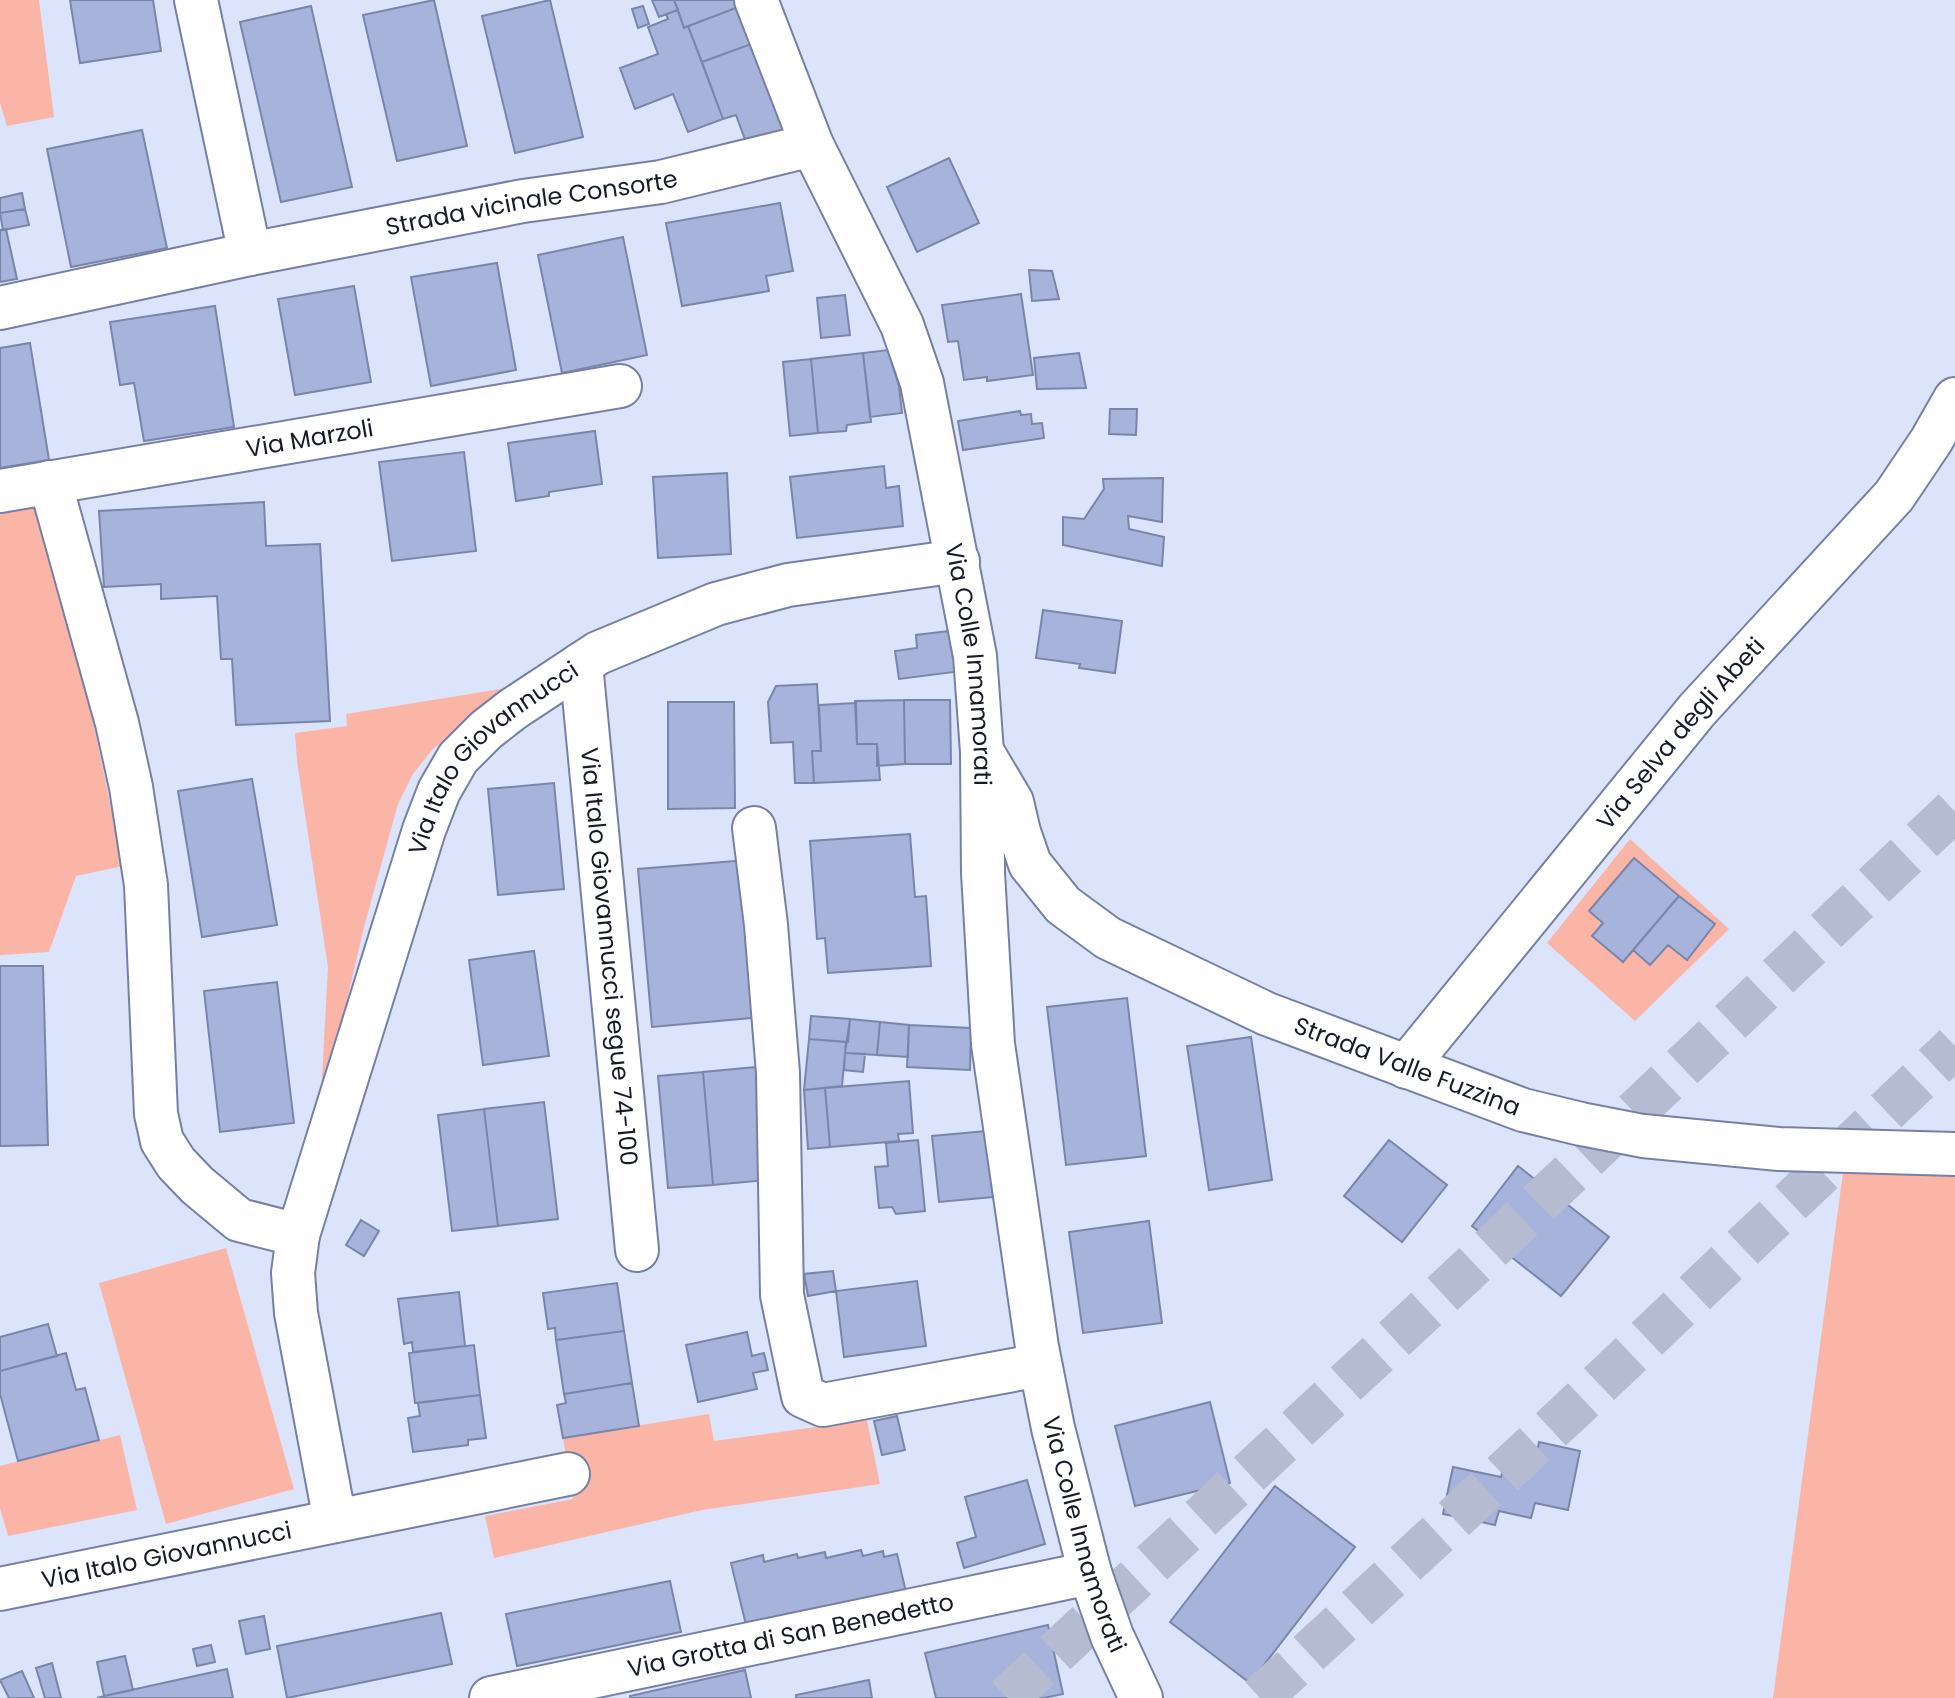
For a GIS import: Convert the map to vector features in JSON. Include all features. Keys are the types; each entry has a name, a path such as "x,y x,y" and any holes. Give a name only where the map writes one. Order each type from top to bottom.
{"street":[{"path":"196,0 250,254"},
{"name":"Via Colle Innamorati","path":"756,0 812,145 902,325 922,383 975,656 982,752 983,873 993,1044 1040,1365 1090,1573 1112,1636 1141,1698"},
{"name":"Strada vicinale Consorte","path":"0,308 250,254 523,201 661,182 812,145"},
{"name":"Via Marzoli","path":"0,491 620,386"},
{"name":"Via Selva degli Abeti","path":"1406,1067 1697,710 1894,496 1955,399"},
{"path":"50,482 117,723 131,787 146,885 156,1114 162,1141 176,1163 239,1220 298,1235"},
{"name":"Via Italo Giovannucci","path":"335,1521 296,1313 293,1273 298,1235 439,791 458,758 513,709 598,653 716,604 788,585 958,561"},
{"name":"Via Italo Giovannucci segue 74-100","path":"581,664 637,1250"},
{"name":"Strada Valle Fuzzina","path":"982,752 1012,802 1030,864 1063,905 1108,938 1267,1014 1523,1110 1581,1124 1643,1136 1779,1149 1955,1154"},
{"path":"754,828 766,925 778,1073 782,1295 803,1396 823,1405 1040,1365"},
{"name":"Via Italo Giovannucci","path":"0,1589 568,1474"},
{"name":"Via Grotta di San Benedetto","path":"491,1698 586,1689 1090,1573"}],"shaded area":[{"path":"0,0 39,0 54,117 7,126 0,103"},
{"path":"40,495 123,866 76,876 49,952 0,955 0,501"},
{"path":"507,688 433,749 413,774 398,804 364,927 320,1115 328,967 295,733 347,726 346,714"},
{"path":"1630,839 1729,929 1635,1021 1547,943"},
{"path":"1955,1134 1955,1698 1773,1698 1848,1135"},
{"path":"226,1248 294,1489 166,1524 99,1283"},
{"path":"709,1414 714,1441 867,1420 880,1484 702,1510 494,1558 485,1516 573,1499 563,1438"},
{"path":"120,1435 137,1510 8,1536 0,1508 0,1466"}],"building":[{"path":"70,0 153,0 161,51 80,63"},
{"path":"434,0 467,146 397,161 363,15"},
{"path":"550,0 583,137 515,153 482,16"},
{"path":"652,0 674,0 678,10 659,17"},
{"path":"674,0 738,0 741,6 684,28"},
{"path":"311,6 352,187 281,202 240,22"},
{"path":"643,6 649,24 638,28 632,9"},
{"path":"741,6 754,43 702,62 688,26"},
{"path":"678,10 684,28 688,26 723,119 688,132 673,94 635,109 620,68 658,54 648,27 668,19 666,14"},
{"path":"754,43 786,131 747,145 736,115 723,119 702,62"},
{"path":"142,130 167,248 71,267 47,149"},
{"path":"949,158 979,223 917,252 887,187"},
{"path":"22,193 25,209 0,213 0,198"},
{"path":"780,203 793,271 766,276 769,291 682,306 666,223"},
{"path":"25,209 29,225 3,230 0,213"},
{"path":"6,229 17,279 0,282 0,230"},
{"path":"623,237 647,355 562,373 538,255"},
{"path":"497,263 516,370 431,386 411,277"},
{"path":"1029,270 1052,271 1059,299 1032,301"},
{"path":"354,286 371,382 295,395 278,299"},
{"path":"1021,294 1033,375 987,381 987,377 964,380 958,341 948,342 942,305"},
{"path":"845,295 850,335 821,338 817,298"},
{"path":"215,306 234,427 144,441 134,383 120,385 110,322"},
{"path":"30,343 49,460 0,468 0,348"},
{"path":"888,350 899,386 902,413 870,417 863,353"},
{"path":"863,353 871,422 847,425 846,431 818,433 811,359"},
{"path":"1079,353 1086,388 1037,389 1034,358"},
{"path":"811,359 818,433 790,436 783,362"},
{"path":"1110,409 1137,409 1136,435 1109,434"},
{"path":"1020,411 1021,415 1031,414 1032,424 1042,423 1044,438 963,450 958,421"},
{"path":"595,431 602,484 549,492 549,496 516,501 508,443"},
{"path":"464,452 476,551 392,561 379,462"},
{"path":"884,466 886,488 899,486 903,526 797,538 790,477"},
{"path":"727,473 731,554 658,558 653,477"},
{"path":"1163,478 1162,522 1128,516 1129,529 1164,537 1162,566 1063,545 1063,517 1084,519 1104,489 1103,479"},
{"path":"264,502 266,546 320,544 330,721 236,725 232,659 221,659 217,596 161,599 161,584 104,587 99,511"},
{"path":"1043,610 1122,621 1115,673 1036,658"},
{"path":"957,630 962,671 899,679 895,651 917,648 916,635"},
{"path":"817,684 821,751 812,751 814,783 795,783 793,742 771,743 768,702 776,686"},
{"path":"904,700 950,700 951,764 905,764"},
{"path":"904,700 905,764 877,766 877,744 857,744 855,701"},
{"path":"668,702 734,702 735,808 668,809"},
{"path":"856,703 857,744 877,744 880,780 814,783 812,751 821,751 819,705"},
{"path":"252,779 277,925 202,937 178,791"},
{"path":"554,783 564,889 498,895 488,789"},
{"path":"910,834 915,897 926,896 931,966 828,973 825,938 817,939 810,841"},
{"path":"1634,858 1679,896 1623,962 1592,936 1603,923 1589,911"},
{"path":"747,860 762,1017 652,1027 638,869"},
{"path":"1679,896 1715,924 1687,960 1668,945 1650,965 1633,950"},
{"path":"534,951 549,1056 483,1065 469,960"},
{"path":"0,966 43,966 48,1145 0,1146"},
{"path":"277,982 294,1123 220,1132 204,991"},
{"path":"1127,998 1146,1156 1066,1165 1047,1007"},
{"path":"811,1016 850,1019 848,1042 809,1039"},
{"path":"850,1019 880,1022 877,1055 845,1053"},
{"path":"880,1022 909,1025 908,1057 877,1055"},
{"path":"909,1025 971,1028 970,1070 907,1067"},
{"path":"1251,1037 1272,1180 1209,1190 1187,1046"},
{"path":"809,1039 846,1042 842,1086 804,1090"},
{"path":"845,1053 865,1054 863,1072 844,1070"},
{"path":"766,1066 777,1179 713,1185 703,1072"},
{"path":"703,1072 713,1185 668,1188 658,1076"},
{"path":"909,1081 913,1133 898,1134 899,1141 830,1147 825,1088"},
{"path":"825,1088 830,1147 808,1149 804,1090"},
{"path":"544,1102 558,1219 498,1226 484,1109"},
{"path":"484,1109 498,1226 452,1231 438,1115"},
{"path":"986,1131 993,1197 939,1202 932,1136"},
{"path":"918,1140 925,1211 896,1214 892,1207 879,1208 875,1167 888,1166 886,1143"},
{"path":"1389,1140 1447,1185 1402,1242 1344,1196"},
{"path":"1518,1166 1609,1237 1561,1296 1472,1226"},
{"path":"361,1220 379,1231 364,1256 346,1245"},
{"path":"1149,1221 1162,1323 1083,1333 1069,1232"},
{"path":"833,1271 836,1291 808,1296 804,1274"},
{"path":"917,1281 926,1346 844,1357 836,1291"},
{"path":"617,1283 624,1331 556,1340 555,1328 548,1329 543,1293"},
{"path":"459,1292 465,1346 413,1352 412,1342 404,1344 398,1299"},
{"path":"48,1324 57,1356 0,1371 0,1337"},
{"path":"624,1331 632,1383 564,1394 556,1340"},
{"path":"747,1332 752,1356 764,1353 768,1370 753,1373 757,1389 698,1402 686,1345"},
{"path":"474,1345 480,1395 415,1403 409,1353"},
{"path":"66,1353 76,1390 85,1388 99,1440 18,1461 0,1394 0,1371"},
{"path":"632,1383 639,1426 563,1438 557,1405 566,1403 564,1394"},
{"path":"480,1395 486,1438 468,1440 468,1445 413,1452 408,1418 420,1416 418,1403"},
{"path":"1210,1402 1230,1483 1135,1506 1115,1426"},
{"path":"897,1416 905,1450 882,1455 874,1421"},
{"path":"1539,1442 1580,1451 1568,1510 1535,1503 1531,1518 1499,1511 1495,1525 1443,1514 1453,1467 1501,1477 1504,1466 1533,1472"},
{"path":"1027,1480 1045,1544 964,1568 957,1543 976,1537 965,1497"},
{"path":"1275,1486 1355,1547 1250,1683 1170,1622"},
{"path":"861,1550 863,1556 883,1551 884,1557 897,1554 906,1592 747,1629 731,1563 763,1555 764,1562 797,1554 798,1558 825,1552 826,1558"},
{"path":"670,1581 681,1632 517,1666 506,1614"},
{"path":"441,1613 452,1664 287,1698 277,1646"},
{"path":"264,1616 270,1649 246,1654 239,1621"},
{"path":"1048,1625 1063,1694 1044,1698 936,1698 925,1653"},
{"path":"211,1645 215,1662 197,1666 193,1649"},
{"path":"125,1656 133,1690 104,1696 97,1662"},
{"path":"52,1663 61,1698 45,1698 36,1668"},
{"path":"227,1669 233,1698 97,1698 104,1696"},
{"path":"745,1670 751,1698 630,1698 630,1696"},
{"path":"22,1671 34,1698 9,1698 0,1680"},
{"path":"869,1680 872,1698 796,1698 796,1695"}],"tunnel":[{"path":"1007,1698 1466,1272 1955,809"},
{"path":"1260,1698 1575,1407 1955,1046"}]}
